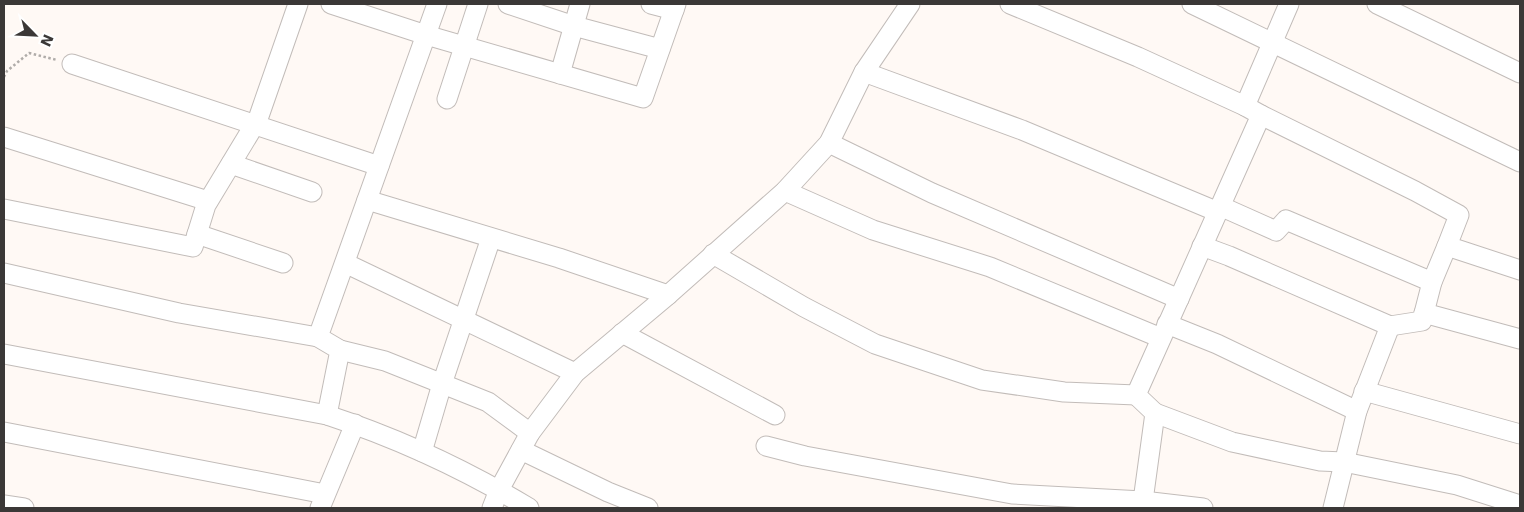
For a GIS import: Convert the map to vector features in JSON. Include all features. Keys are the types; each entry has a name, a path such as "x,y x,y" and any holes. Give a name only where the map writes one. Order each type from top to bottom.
{"street":[{"path":"4,209 193,247 208,202 258,118 298,4"},
{"path":"331,4 426,35 643,98 675,7 651,4"},
{"path":"318,337 438,4"},
{"path":"447,99 478,4"},
{"path":"508,4 574,26 660,49"},
{"path":"560,74 580,4"},
{"path":"492,508 499,490 530,433 575,372 668,296 784,191 829,143 864,72 910,4"},
{"path":"1010,4 1138,56 1245,106 1459,215 1432,282 1422,321 1390,326 1202,246"},
{"path":"1192,4 1520,162"},
{"path":"1245,106 1289,4"},
{"path":"1377,4 1520,73"},
{"path":"72,64 380,166"},
{"path":"864,72 1022,130 1276,231 1286,220 1432,282"},
{"path":"1136,394 1261,115"},
{"path":"4,137 208,202"},
{"path":"829,143 932,193 1179,299"},
{"path":"231,164 312,192"},
{"path":"784,191 873,230 990,267 1164,331 1217,344 1357,410"},
{"path":"367,200 559,258 668,296"},
{"path":"197,234 283,264"},
{"path":"422,452 442,384 490,238"},
{"path":"1447,246 1520,270"},
{"path":"713,254 804,307 875,344 982,380 1064,392 1136,394 1155,413 1232,442 1320,461 1344,462 1457,485 1520,505"},
{"path":"346,263 575,372"},
{"path":"4,273 178,313 318,337 340,350 385,361 488,402 530,433"},
{"path":"1424,313 1520,339"},
{"path":"1333,508 1357,410 1390,326"},
{"path":"622,334 775,415"},
{"path":"327,415 340,350"},
{"path":"4,354 327,415 355,424 442,460 529,508"},
{"path":"1364,391 1520,434"},
{"path":"1143,505 1155,413"},
{"path":"4,432 322,501 355,424"},
{"path":"766,446 806,456 1012,494 1203,508"},
{"path":"521,450 608,492 648,508"},
{"path":"4,504 24,508"}],"path":[{"path":"4,77 7,71 29,53 72,64"}]}
